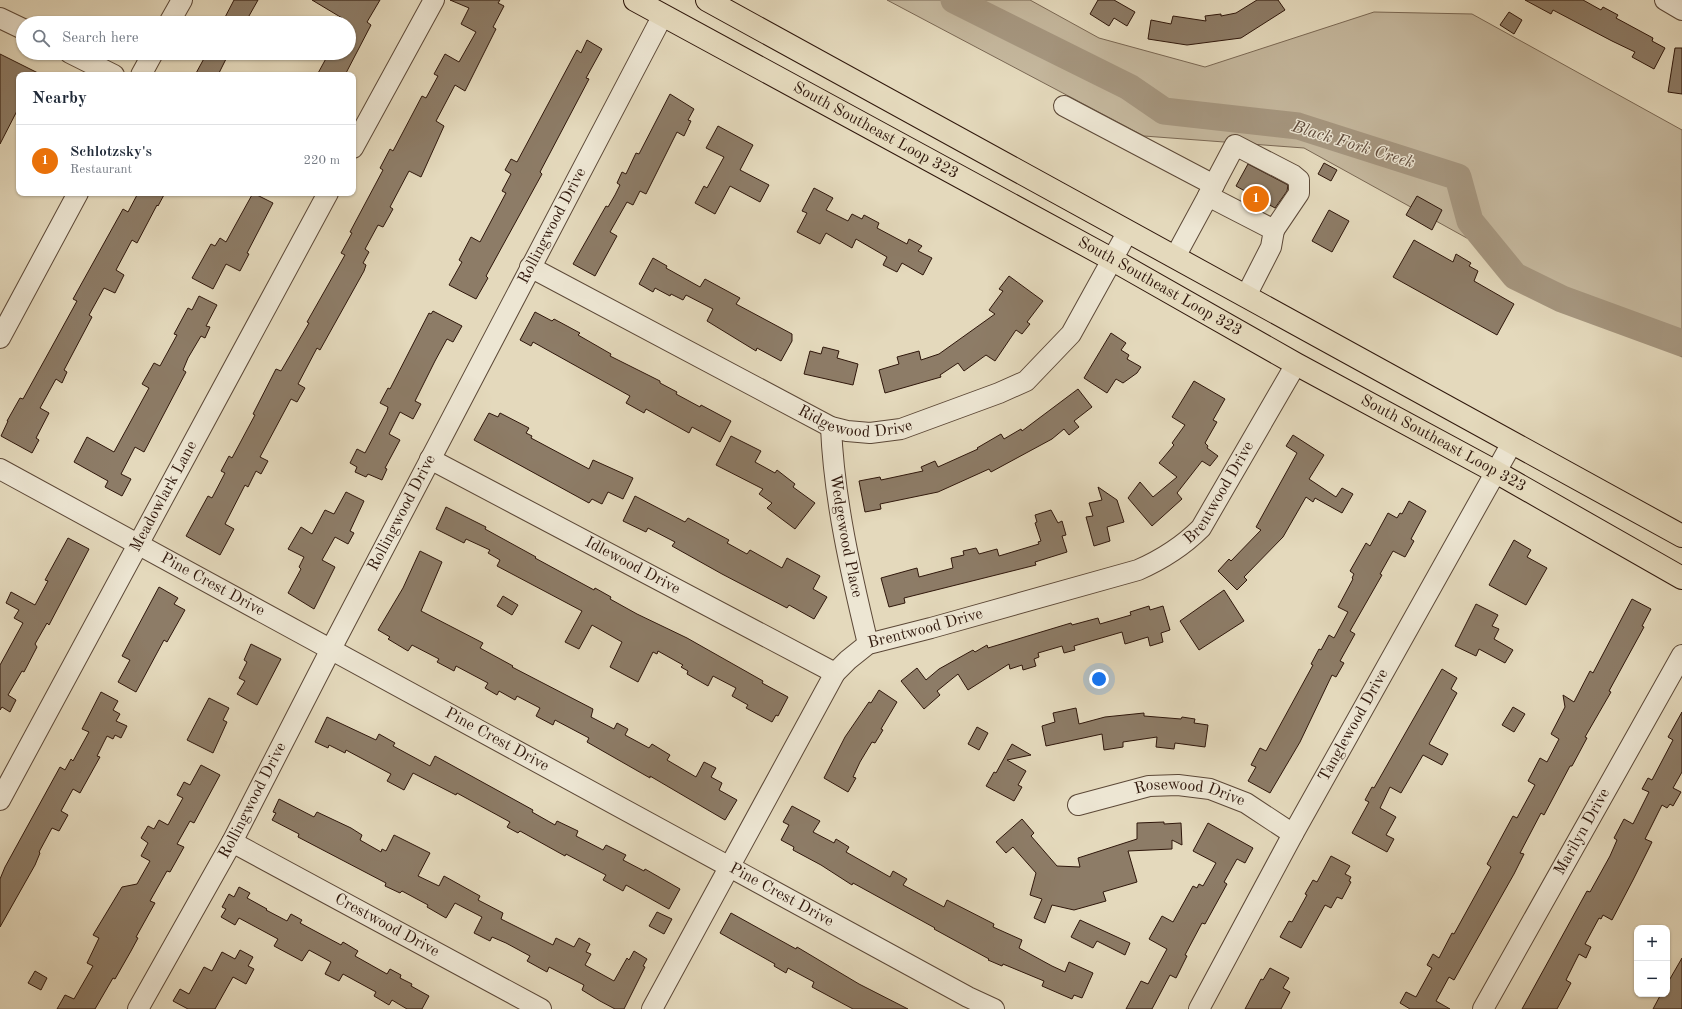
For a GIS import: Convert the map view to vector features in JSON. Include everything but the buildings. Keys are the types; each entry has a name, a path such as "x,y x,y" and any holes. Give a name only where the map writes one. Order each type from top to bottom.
{"highway":[{"name":"South Southeast Loop 323","path":"635,0 1113,260 1296,364 1496,472 1682,578"},
{"name":"South Southeast Loop 323","path":"707,0 1682,536"}],"street":[{"path":"173,16 182,0"},
{"path":"356,143 434,0"},
{"path":"1665,0 1682,10"},
{"name":"Rollingwood Drive","path":"138,1009 232,842 331,648 663,15"},
{"path":"0,18 16,26"},
{"path":"84,60 108,72"},
{"path":"143,72 149,60"},
{"path":"1064,106 1211,190 1274,230"},
{"path":"1175,257 1235,145 1294,175 1299,180 1299,193 1274,230 1271,247 1246,296"},
{"path":"0,338 76,196"},
{"name":"Meadowlark Lane","path":"0,800 326,196"},
{"name":"Ridgewood Drive","path":"530,267 831,427 847,431 870,433 901,429 999,393 1026,381 1071,334 1128,231"},
{"name":"Brentwood Drive","path":"652,1009 728,866 835,673 868,644 924,630 1138,570 1166,557 1186,543 1201,528 1296,364"},
{"name":"Wedgewood Place","path":"831,427 832,468 857,598 868,644"},
{"name":"Tanglewood Drive","path":"1199,1009 1293,834 1512,443"},
{"name":"Idlewood Drive","path":"430,459 835,673"},
{"name":"Pine Crest Drive","path":"0,469 331,648 968,997 994,1009"},
{"name":"Marilyn Drive","path":"1483,1009 1682,654"},
{"name":"Rosewood Drive","path":"1078,805 1149,786 1178,785 1210,789 1246,803 1293,834"},
{"name":"Crestwood Drive","path":"232,842 541,1009"}],"shaded area":[{"path":"887,0 1030,0 1099,38 1205,67 1374,12 1472,14 1682,130 1682,357 1304,148 1144,136"}],"waterway":[{"name":"Black Fork Creek","path":"954,0 1129,87 1164,111 1298,126 1458,177 1470,221 1515,276 1562,299 1682,343"}],"place":[{"name":"Schlotzsky's","path":"1256,199"}]}
